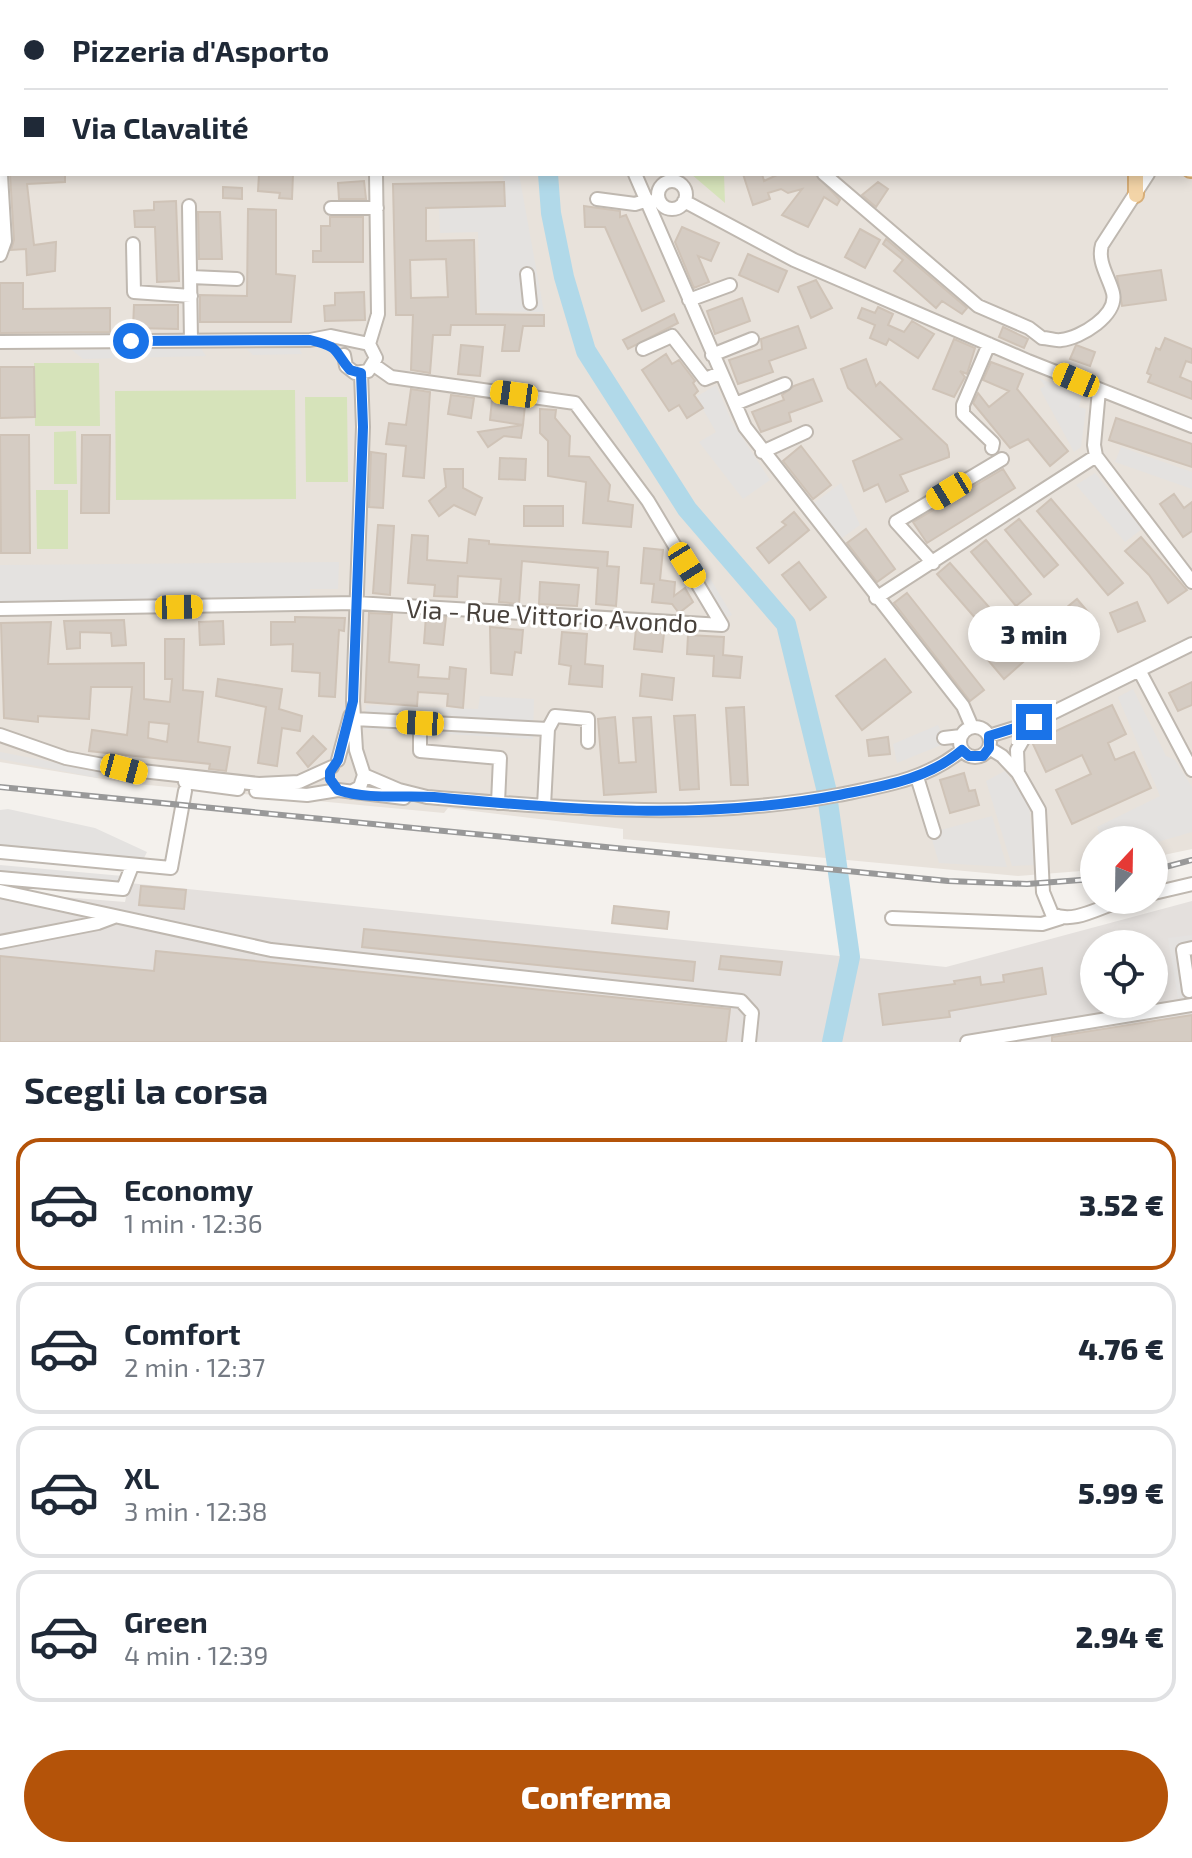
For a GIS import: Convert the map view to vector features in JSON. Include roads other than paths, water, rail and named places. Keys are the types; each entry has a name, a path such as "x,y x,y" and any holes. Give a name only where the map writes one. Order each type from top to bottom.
{"street":[{"path":"0,255 5,241 1,176"},
{"path":"369,344 378,314 376,176"},
{"path":"636,176 720,373 762,452 963,706 972,727"},
{"path":"826,176 978,306 1029,328 1042,338 1060,340 1071,337 1105,316 1113,306 1114,295 1100,251 1138,185"},
{"path":"660,179 681,184 685,190 684,201 677,208 668,209 659,200 660,179"},
{"path":"597,199 635,204 648,200"},
{"path":"684,201 777,252 1028,361 1192,426"},
{"path":"189,206 191,341"},
{"path":"331,208 377,208"},
{"path":"663,235 668,209"},
{"path":"133,244 134,292 191,296"},
{"path":"527,274 530,303"},
{"path":"191,277 237,279"},
{"path":"689,300 730,285"},
{"path":"0,342 310,340 331,336 352,343 369,344 376,353 374,365 361,373"},
{"path":"643,349 672,336 705,379 720,373"},
{"path":"1028,361 1042,338"},
{"path":"712,355 752,339"},
{"path":"310,340 331,345 344,355 346,366 361,373"},
{"path":"344,355 352,343"},
{"path":"989,344 963,405 963,414 993,443 992,448"},
{"name":"Via - Rue Vittorio Avondo","path":"356,603 722,625 648,501 575,403 391,377 374,365"},
{"path":"361,373 363,427 353,701 358,762 364,775 399,790 427,797 622,813 780,805 885,786 937,769 962,750"},
{"path":"735,404 785,384"},
{"path":"1099,390 1094,445 1096,456 1143,513 1192,582"},
{"path":"762,452 806,432"},
{"path":"876,598 1096,456"},
{"path":"933,563 896,522 1002,459"},
{"path":"0,609 356,603"},
{"path":"961,736 962,750 969,756 978,757 989,742 1192,644"},
{"path":"1139,670 1192,770"},
{"path":"353,701 330,779 345,791 413,799 427,797"},
{"path":"544,806 548,729 555,716 588,719 588,742"},
{"path":"354,719 548,729"},
{"path":"1034,722 1017,750 1018,773 1023,788 1039,810 1047,908 1061,918"},
{"path":"420,723 420,751 500,758 498,803"},
{"path":"944,738 961,736 972,727"},
{"path":"972,727 982,729 989,742 1018,773"},
{"path":"0,735 66,758 167,778 189,787 290,795 360,787 364,775"},
{"path":"189,787 271,788 307,780 335,763 352,758 358,762"},
{"path":"124,769 259,784 289,784"},
{"path":"917,777 934,832"},
{"path":"0,852 171,868 189,787"},
{"path":"0,878 123,889 132,866"},
{"path":"1168,890 1192,884"},
{"path":"0,891 271,950 741,1001 752,1013 749,1042"},
{"path":"892,918 1042,924 1086,914"},
{"path":"0,942 98,923 114,917"},
{"path":"1189,991 1183,950 1192,948"},
{"path":"967,1042 1192,1005"}],"waterway":[{"path":"548,176 551,213 564,277 586,351 687,509 786,624 826,788 850,957 832,1042"}],"railway":[{"path":"0,787 948,881 1027,884 1080,880"},
{"path":"1168,866 1192,860"}]}
